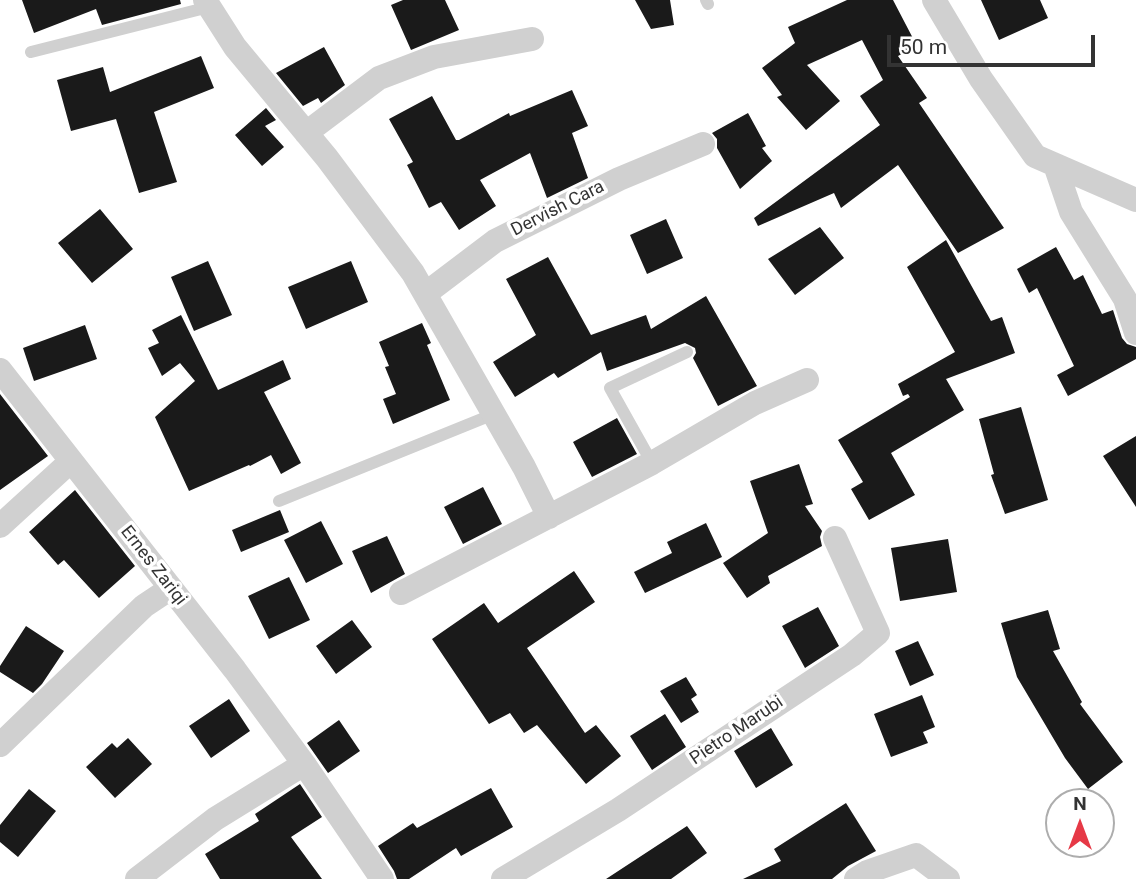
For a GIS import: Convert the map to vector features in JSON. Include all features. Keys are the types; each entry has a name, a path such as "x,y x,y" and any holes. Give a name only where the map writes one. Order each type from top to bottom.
{"street":[{"path":"934,0 981,79 1035,156 1136,200"},
{"path":"207,3 235,47 306,133 405,263 494,414 549,517"},
{"path":"306,133 379,78 434,57 532,39"},
{"name":"Dervish Cara","path":"425,294 495,241 619,179 703,144"},
{"path":"1055,165 1071,212 1125,299 1136,333"},
{"name":"Ernes Zariqi","path":"0,370 235,670 304,764 382,879"},
{"path":"401,593 652,463 755,403 807,380"},
{"path":"0,526 71,461"},
{"name":"Pietro Marubi","path":"503,879 630,803 852,655 878,634 835,538"},
{"path":"0,745 144,606 171,589"},
{"path":"137,879 215,819 304,764"},
{"path":"856,879 867,872 916,855 948,879"}],"lane":[{"path":"31,52 207,3"},
{"path":"652,463 610,387 687,352"},
{"path":"279,501 494,414"}],"building":[{"path":"22,0 180,0 181,4 102,25 96,9 34,33"},
{"path":"403,0 445,0 459,30 411,50 391,5"},
{"path":"635,0 670,0 674,25 651,29"},
{"path":"847,0 893,0 917,46 898,56 927,98 919,103 1004,228 958,253 898,165 841,208 834,193 758,226 754,218 880,125 860,96 883,80 862,40 807,65 840,101 806,130 777,97 782,95 762,68 795,43 788,27"},
{"path":"981,0 1040,0 1048,18 999,40"},
{"path":"324,47 345,85 321,103 318,98 303,106 276,73"},
{"path":"201,56 214,88 154,112 177,182 139,193 116,119 71,131 57,80 103,67 110,92"},
{"path":"572,90 588,126 572,133 588,178 547,198 530,153 480,180 496,206 459,230 441,202 429,208 407,165 413,162 389,119 432,96 456,140 459,140 509,113 510,116"},
{"path":"266,108 276,120 265,126 284,147 262,166 235,135"},
{"path":"748,113 766,146 762,148 772,161 740,189 717,148 717,139 712,133"},
{"path":"100,209 133,249 92,283 58,243"},
{"path":"666,219 683,258 647,274 630,235"},
{"path":"820,227 844,258 795,295 768,259"},
{"path":"946,240 991,321 1002,317 1015,353 946,379 964,410 891,453 915,495 869,520 851,489 863,482 838,440 910,397 908,394 903,396 898,384 955,352 907,267"},
{"path":"1056,247 1074,280 1083,275 1102,314 1113,310 1122,338 1127,344 1136,347 1136,359 1068,396 1057,375 1074,366 1037,288 1029,293 1017,269"},
{"path":"548,257 591,335 646,315 651,329 706,296 757,386 718,406 693,358 695,348 685,343 607,371 601,352 558,378 554,373 515,397 493,362 536,335 506,279"},
{"path":"208,261 232,315 194,331 171,277"},
{"path":"351,261 368,302 306,329 288,287"},
{"path":"181,315 218,390 283,360 291,379 264,392 301,463 281,474 271,455 189,491 155,417 195,381 180,363 162,376 148,348 159,343 152,330"},
{"path":"422,323 431,343 427,345 450,400 393,424 383,399 396,394 379,342"},
{"path":"85,325 97,359 34,381 23,348"},
{"path":"0,394 48,456 0,490"},
{"path":"1021,407 1048,500 1005,514 991,475 994,474 979,419"},
{"path":"617,418 637,454 592,477 573,442"},
{"path":"1136,436 1136,507 1103,456"},
{"path":"799,464 813,504 805,506 822,531 822,546 768,576 770,583 747,598 723,563 768,533 750,481"},
{"path":"483,487 502,524 463,544 444,507"},
{"path":"75,490 135,566 99,598 64,560 58,565 29,532"},
{"path":"280,510 289,532 241,552 232,530"},
{"path":"321,521 343,564 306,583 284,540"},
{"path":"706,523 722,557 645,593 634,572 672,553 667,542"},
{"path":"387,536 405,574 371,593 352,551"},
{"path":"948,539 957,592 900,601 891,548"},
{"path":"574,571 595,602 527,648 585,733 596,725 621,756 586,784 537,725 524,733 510,713 489,724 432,639 484,603 498,623"},
{"path":"289,577 310,620 269,639 248,596"},
{"path":"818,607 839,646 805,668 782,626"},
{"path":"1048,610 1060,649 1053,651 1082,702 1080,704 1123,762 1089,788 1065,758 1017,677 1001,623"},
{"path":"352,620 372,647 336,674 316,646"},
{"path":"26,626 64,651 33,693 0,672 0,666"},
{"path":"918,641 934,675 910,686 895,651"},
{"path":"686,677 697,695 691,699 699,712 681,723 660,691"},
{"path":"922,695 935,727 923,732 928,743 891,757 874,714"},
{"path":"229,699 250,731 211,758 189,726"},
{"path":"665,714 686,747 652,770 630,736"},
{"path":"339,720 360,751 328,773 307,743"},
{"path":"771,728 793,765 756,788 734,751"},
{"path":"128,738 152,764 115,798 86,767 112,743 117,748"},
{"path":"300,784 322,817 291,837 322,879 220,879 205,854 259,821 255,814"},
{"path":"491,788 513,827 461,856 456,848 409,879 397,879 378,846 413,823 417,828"},
{"path":"29,789 56,811 18,857 0,842 0,825"},
{"path":"846,803 876,851 848,866 832,879 743,879 781,861 774,849"},
{"path":"687,826 707,853 671,879 606,879"}]}
